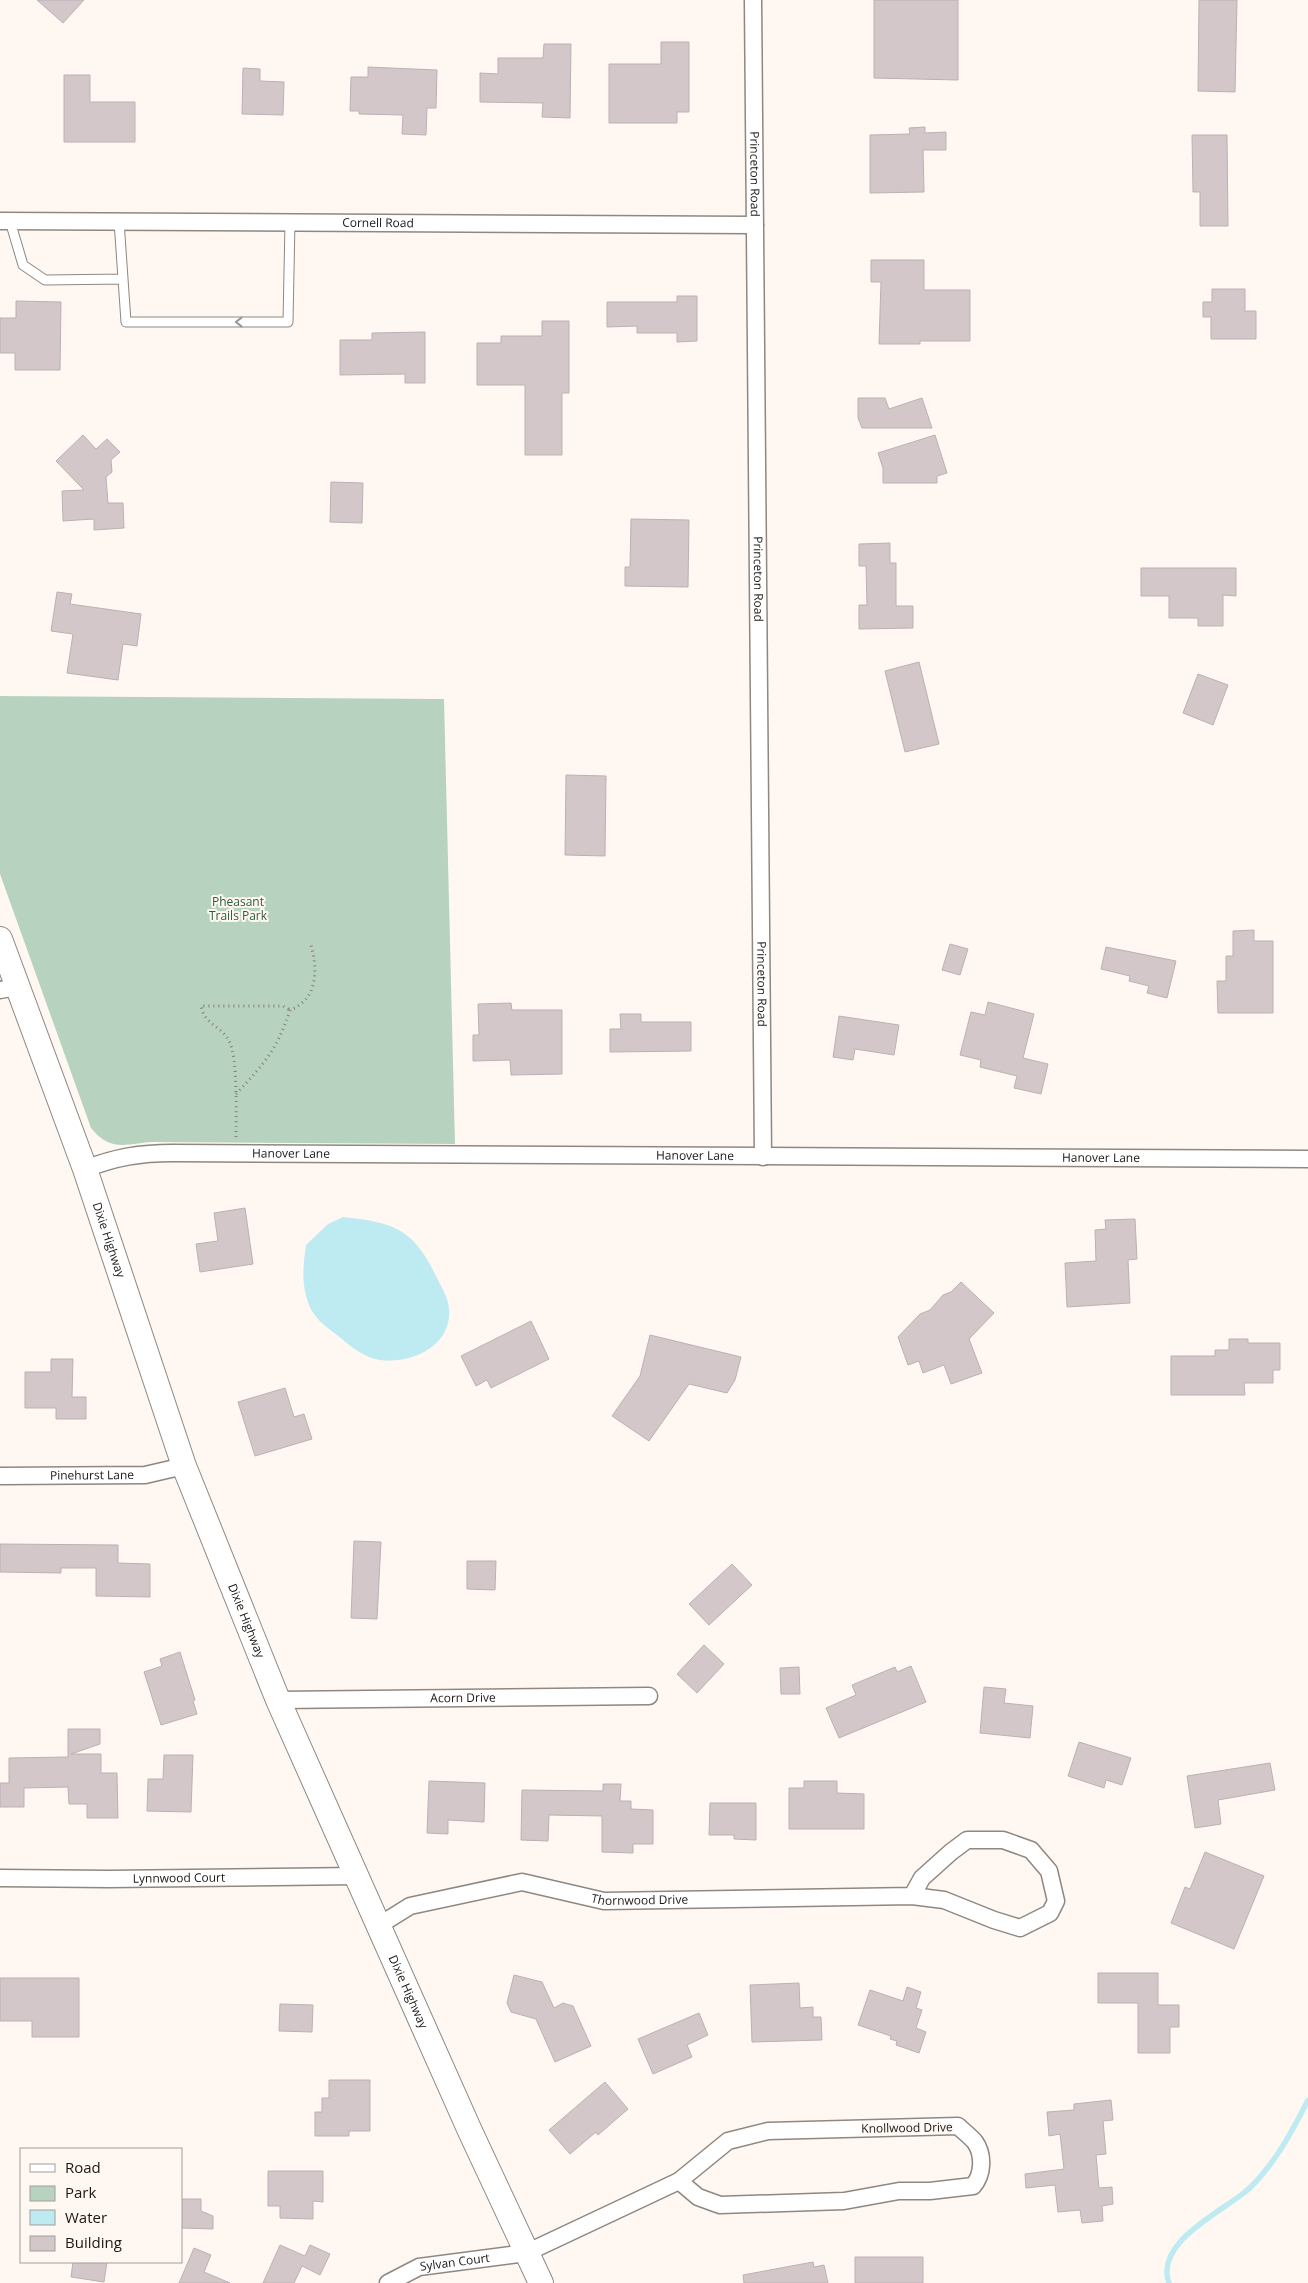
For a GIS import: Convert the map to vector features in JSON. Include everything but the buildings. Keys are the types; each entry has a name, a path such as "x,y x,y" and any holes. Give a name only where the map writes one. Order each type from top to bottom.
{"main road":[{"name":"Dixie Highway","path":"0,939 8,988 85,1169 184,1466 278,1700 358,1876 378,1926 541,2283"}],"street":[{"name":"Princeton Road","path":"753,0 763,1157"},
{"name":"Cornell Road","path":"5,221 755,225"},
{"name":"Hanover Lane","path":"85,1169 108,1161 139,1154 235,1152 763,1157 1308,1159"},
{"name":"Pinehurst Lane","path":"0,1476 145,1475 184,1466"},
{"name":"Acorn Drive","path":"278,1700 649,1696"},
{"name":"Thornwood Drive","path":"378,1926 410,1906 522,1882 604,1900 912,1896 944,1900 1020,1928 1050,1913 1056,1901 1049,1871 1031,1850 1003,1840 967,1840 922,1878 912,1896"},
{"name":"Lynnwood Court","path":"0,1878 109,1879 358,1876"},
{"name":"Knollwood Drive","path":"526,2253 679,2181 728,2141 768,2131 958,2126 975,2143 981,2162 980,2180 974,2186 930,2190 899,2190 844,2201 720,2205 698,2197 679,2181"},
{"name":"Sylvan Court","path":"388,2283 419,2267 526,2253"}],"lane":[{"path":"5,221 23,264 45,280 123,279"},
{"path":"119,221 126,322 288,322 290,222"}],"path":[{"path":"236,1095 265,1063 282,1033 290,1010 304,1002 314,983 316,962 310,942"},
{"path":"235,1152 236,1095 233,1050 230,1040 203,1016 201,1006 282,1006 290,1010"}],"green space":[{"name":"Pheasant Trails Park","path":"0,696 444,699 455,1144 153,1142 119,1145 105,1141 98,1136 91,1128 0,874"}],"water":[{"path":"343,1217 374,1221 398,1230 408,1236 426,1257 446,1296 449,1315 446,1328 440,1339 430,1349 404,1359 389,1361 375,1359 354,1349 324,1325 314,1314 306,1298 304,1283 306,1245 328,1224"}],"waterway":[{"path":"1169,2283 1167,2268 1171,2255 1180,2242 1192,2230 1245,2192 1258,2180 1280,2151 1308,2100"}]}
